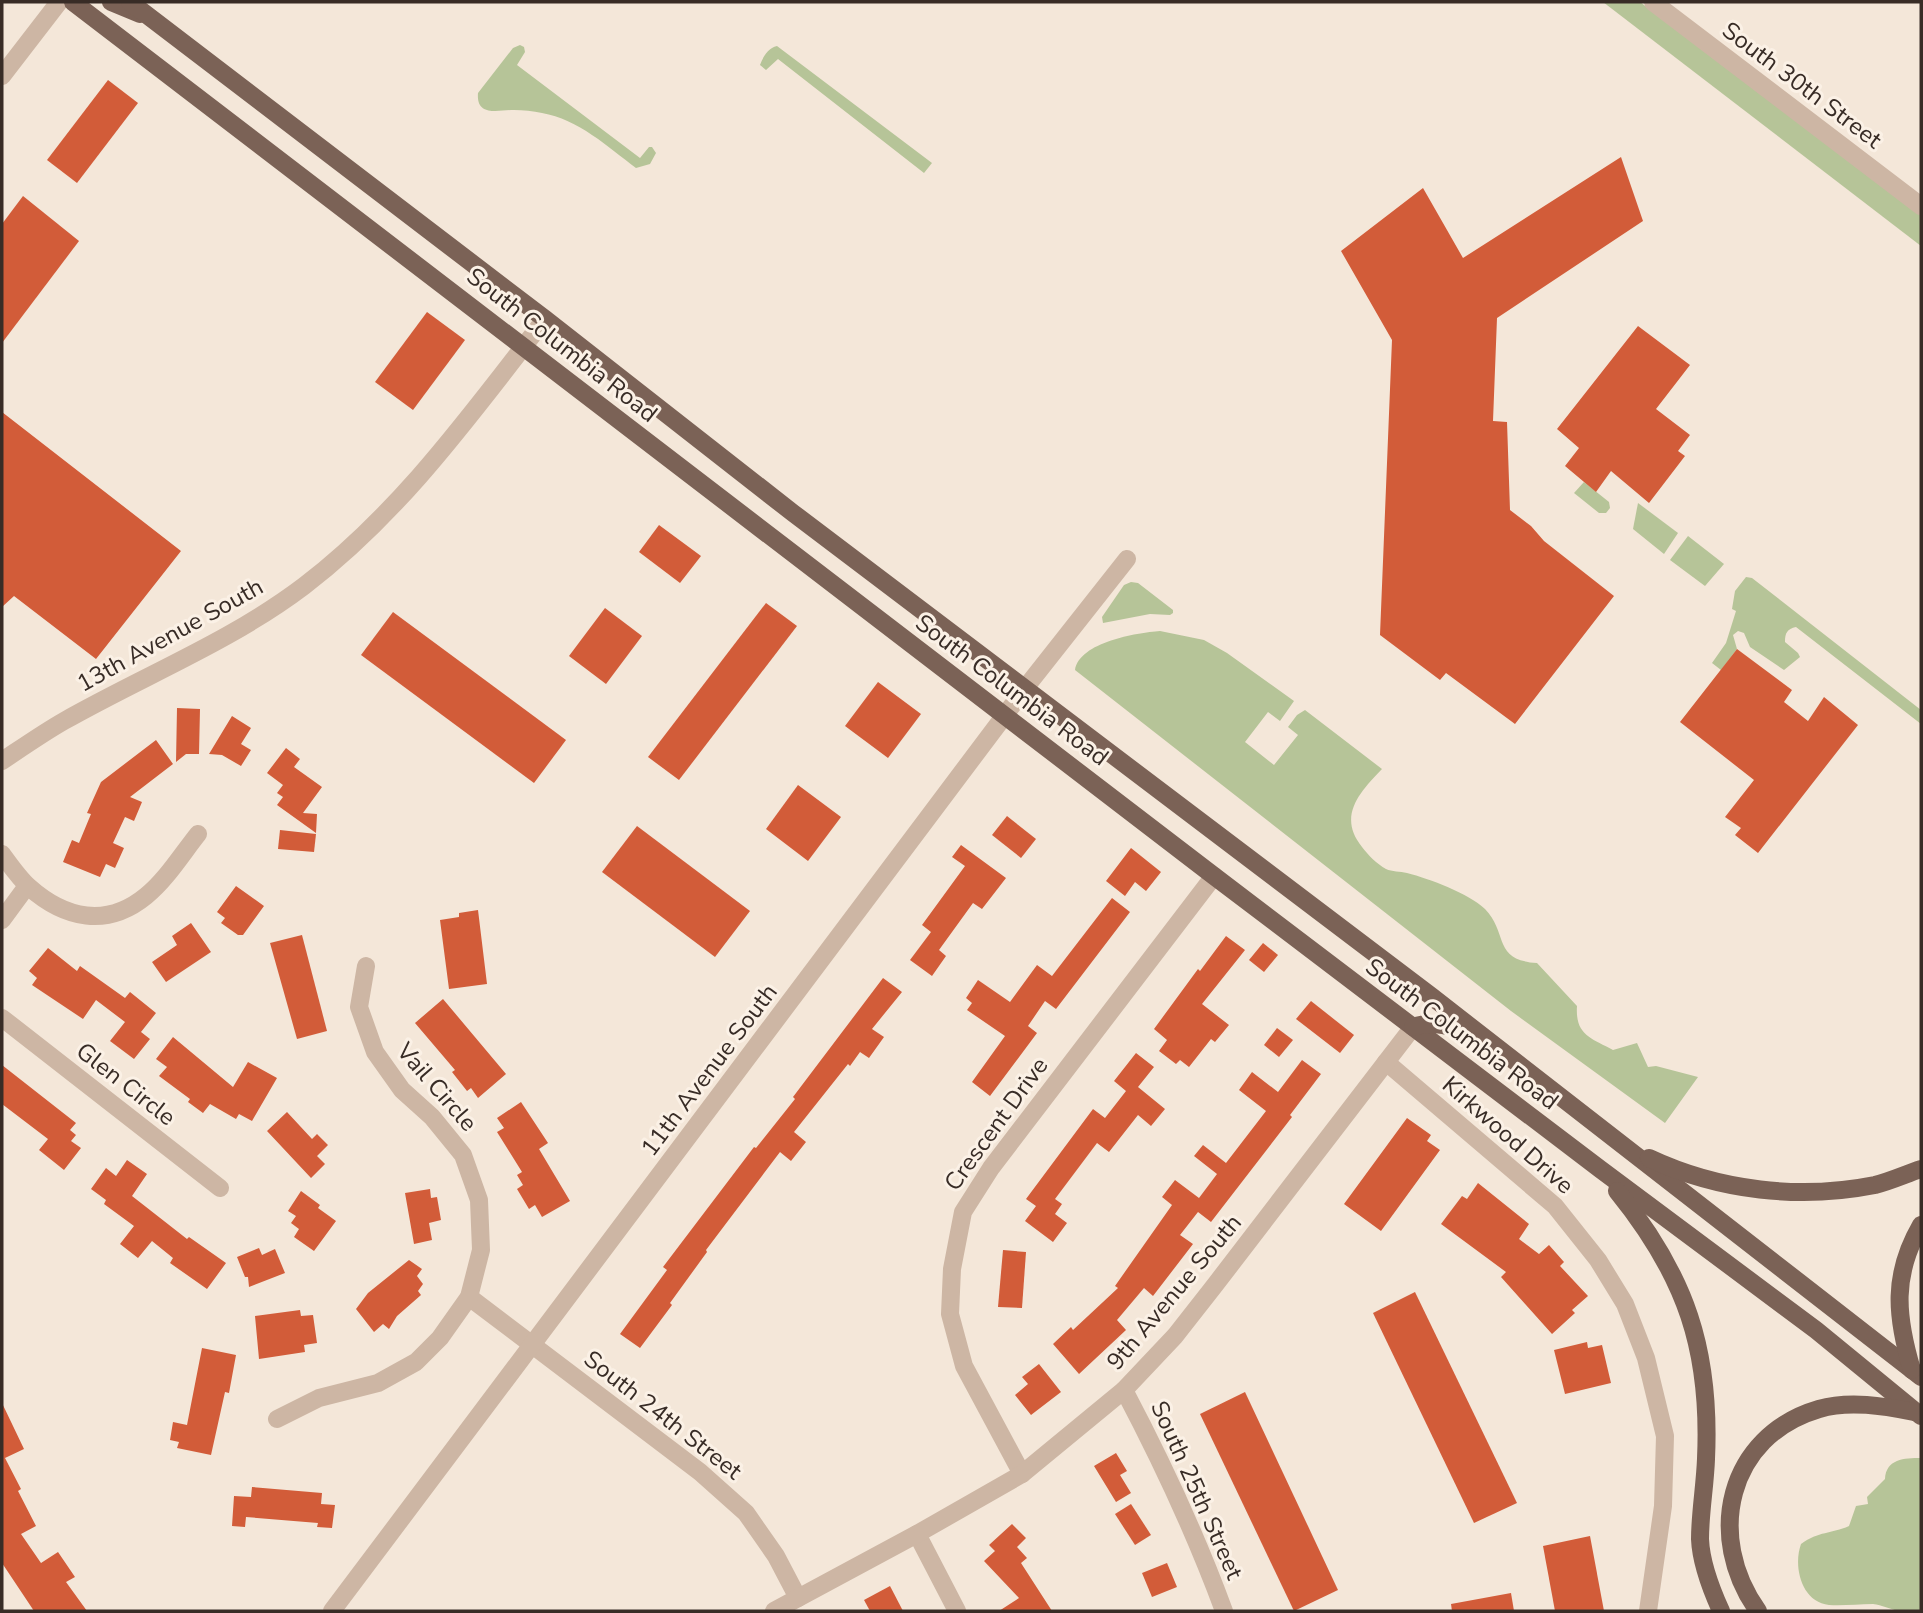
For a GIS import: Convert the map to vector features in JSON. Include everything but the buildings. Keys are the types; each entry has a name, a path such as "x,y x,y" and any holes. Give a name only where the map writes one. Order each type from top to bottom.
{"main road":[{"name":"South Columbia Road","path":"73,2 1412,1027 1816,1330 1919,1414"},
{"path":"111,2 128,7 158,24"},
{"name":"South Columbia Road","path":"130,2 545,319 793,513 1026,687 1494,1045 1917,1374"},
{"path":"1412,1027 1424,1023 1439,1024 1466,1031 1494,1045"},
{"path":"1618,1143 1668,1167 1701,1178 1725,1185 1763,1190 1823,1191 1876,1184 1921,1169"},
{"path":"1600,1169 1668,1262 1692,1320 1703,1366 1706,1456 1700,1541 1708,1582 1721,1611"},
{"path":"1917,1374 1902,1326 1898,1298 1907,1252 1921,1225"},
{"path":"1758,1611 1741,1583 1732,1553 1729,1525 1732,1499 1739,1475 1750,1457 1782,1427 1801,1415 1821,1408 1844,1404 1889,1406 1919,1414"}],"street":[{"path":"2,76 60,2"},
{"name":"South 30th Street","path":"1653,2 1921,206"},
{"name":"13th Avenue South","path":"2,761 64,721 242,628 303,587 348,551 394,506 442,452 545,319"},
{"name":"11th Avenue South","path":"332,1611 1026,687 1127,559"},
{"path":"2,854 27,886 57,908 80,915 102,917 126,911 148,895 198,834"},
{"name":"Crescent Drive","path":"1022,1474 964,1366 950,1314 952,1269 963,1212 991,1168 1214,876"},
{"path":"2,920 27,886"},
{"name":"Vail Circle","path":"277,1419 319,1398 378,1383 416,1363 440,1338 469,1297 481,1250 479,1200 463,1155 432,1117 402,1090 375,1052 359,1007 366,966"},
{"name":"Glen Circle","path":"2,1018 220,1188"},
{"name":"9th Avenue South","path":"774,1611 1022,1474 1124,1390 1191,1316 1412,1027"},
{"name":"Kirkwood Drive","path":"1386,1062 1555,1206 1598,1260 1625,1304 1647,1358 1665,1436 1663,1506 1648,1611"},
{"name":"South 24th Street","path":"469,1297 700,1472 746,1513 776,1556 798,1598"},
{"name":"South 25th Street","path":"1124,1390 1164,1466 1201,1549 1224,1611"},
{"path":"917,1534 957,1611"}],"green space":[{"path":"1603,2 1640,2 1921,215 1921,246"},
{"path":"520,45 525,52 517,65 640,158 652,147 656,153 650,164 636,168 592,135 555,116 524,110 484,109 478,101 478,93 513,48"},
{"path":"777,46 932,163 924,173 778,59 766,70 760,65 768,51"},
{"path":"1584,482 1609,502 1610,508 1606,513 1599,513 1574,493"},
{"path":"1638,503 1678,533 1664,554 1633,529"},
{"path":"1688,536 1724,564 1705,586 1670,560"},
{"path":"1746,577 1752,578 1921,710 1921,724 1796,627 1787,632 1785,642 1800,657 1784,670 1750,647 1744,633 1738,631 1733,635 1737,649 1721,670 1712,663 1726,643 1736,611 1732,609 1735,591"},
{"path":"1138,583 1173,610 1173,613 1150,614 1103,623 1102,617 1124,585"},
{"path":"1160,631 1204,640 1227,653 1294,701 1280,721 1268,712 1245,742 1274,765 1298,735 1288,727 1297,715 1305,710 1382,769 1354,805 1351,825 1364,850 1386,869 1437,883 1478,903 1492,918 1507,951 1523,961 1537,963 1577,1006 1582,1030 1591,1038 1613,1050 1637,1043 1648,1067 1656,1066 1698,1077 1665,1123 1511,1011 1075,670 1079,660 1098,646 1124,637"},
{"path":"1921,1458 1921,1611 1899,1611 1873,1604 1829,1605 1812,1597 1799,1572 1801,1544 1849,1526 1856,1506 1868,1504 1867,1497 1885,1479 1892,1464 1902,1459"}]}
